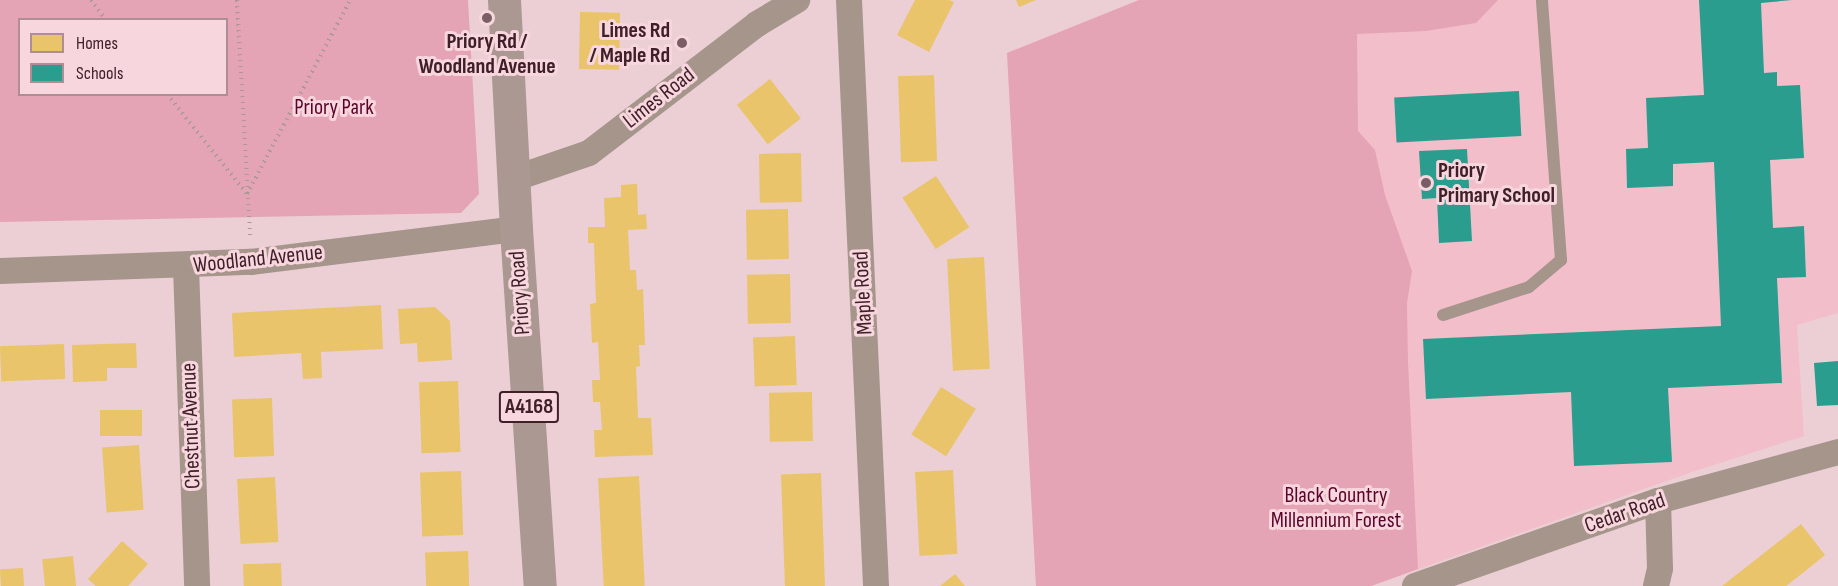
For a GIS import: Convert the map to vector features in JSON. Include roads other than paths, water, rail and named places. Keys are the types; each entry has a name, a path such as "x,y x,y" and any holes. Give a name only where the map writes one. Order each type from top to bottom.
{"main road":[{"name":"Priory Road","path":"504,0 516,229 540,586"}],"street":[{"name":"Limes Road","path":"513,179 589,153 757,24 797,0"},
{"name":"Maple Road","path":"849,0 876,586"},
{"name":"Woodland Avenue","path":"0,271 186,267 251,262 516,229"},
{"name":"Chestnut Avenue","path":"186,267 197,586"},
{"name":"Cedar Road","path":"1415,586 1658,501 1838,452"},
{"path":"1656,586 1660,568 1658,501"}],"lane":[{"path":"1443,315 1529,287 1561,260 1542,0"}],"place":[{"name":"Priory Rd / Woodland Avenue","path":"487,18"},
{"name":"Limes Rd / Maple Rd","path":"682,43"},
{"name":"Priory Primary School","path":"1426,183"}],"park label":[{"name":"Priory Park","path":"334,108"},
{"name":"Black Country Millennium Forest","path":"1336,508"}]}
